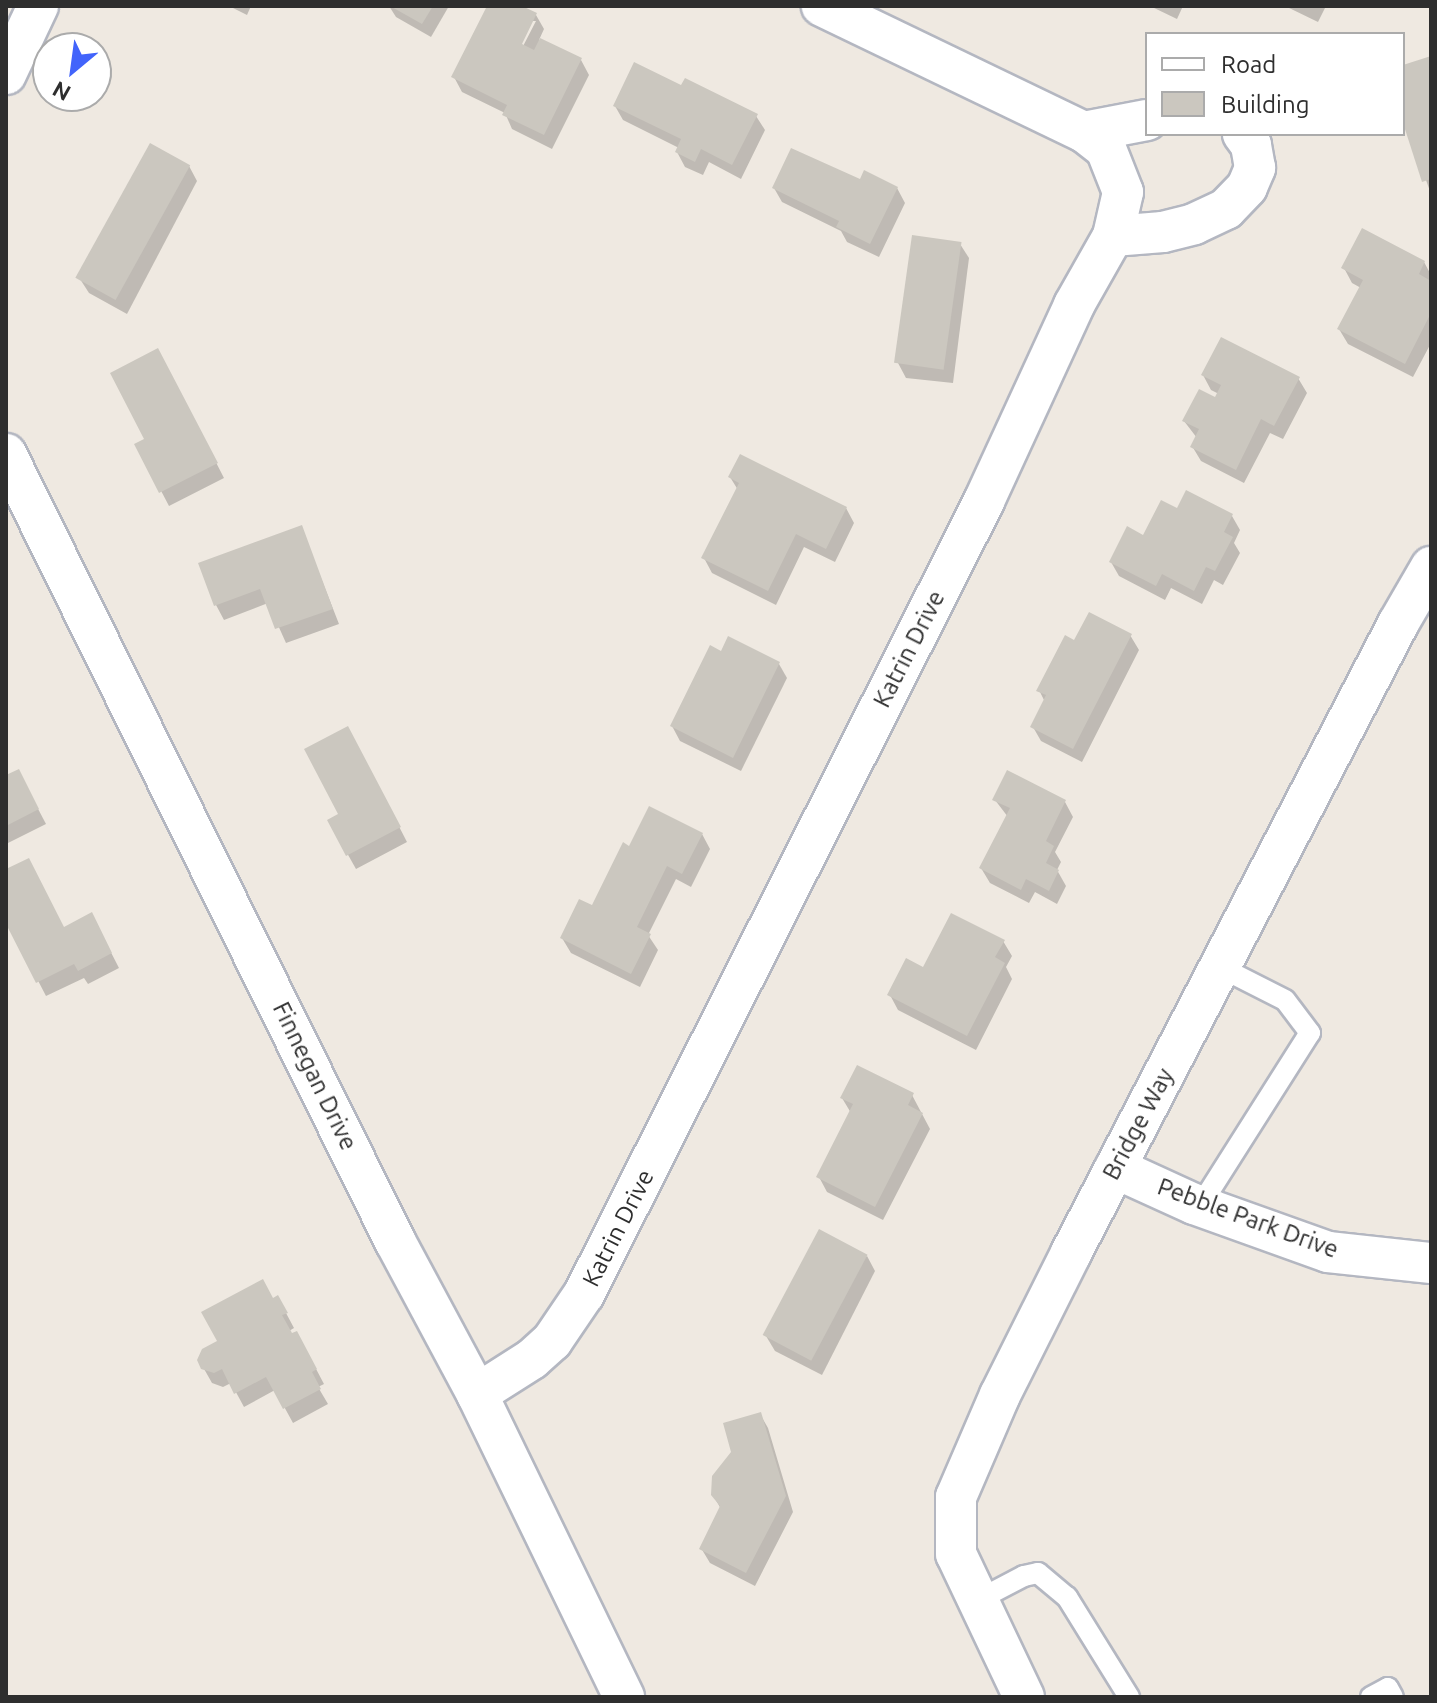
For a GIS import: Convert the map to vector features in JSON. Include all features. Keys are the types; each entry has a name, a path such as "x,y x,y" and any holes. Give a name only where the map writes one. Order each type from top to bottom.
{"street":[{"path":"6,74 38,6"},
{"name":"Katrin Drive","path":"477,1394 532,1359 552,1341 584,1294 984,501 1074,305 1113,236 1123,192 1106,149 1084,132 822,6"},
{"path":"1084,132 1145,120"},
{"path":"1113,236 1163,232 1194,224 1226,209 1247,187 1255,168 1251,145 1244,136"},
{"name":"Finnegan Drive","path":"6,454 395,1241 477,1394 624,1697"},
{"name":"Bridge Way","path":"1024,1697 956,1554 956,1497 1000,1395 1220,967 1414,630 1431,567"},
{"name":"Pebble Park Drive","path":"1115,1168 1200,1206 1328,1252 1431,1263"}],"lane":[{"path":"1200,1206 1310,1033 1285,1000 1220,967"},
{"path":"978,1600 1024,1576 1038,1573 1067,1597 1129,1697"},
{"path":"1371,1697 1388,1688 1393,1697"}],"building":[{"path":"390,6 433,6 422,24"},
{"path":"487,6 522,6 537,13 522,44 534,50 540,38 582,58 544,135 502,115 507,105 451,77"},
{"path":"1431,56 1431,179 1422,182 1405,129 1405,64"},
{"path":"634,62 681,85 685,78 758,114 732,165 701,149 695,162 675,152 681,139 613,106"},
{"path":"150,143 190,165 116,300 75,278"},
{"path":"791,148 860,179 864,170 898,187 870,244 836,227 839,221 772,188"},
{"path":"1362,228 1425,261 1419,274 1431,281 1431,313 1405,364 1337,329 1363,280 1341,268"},
{"path":"912,235 962,242 944,370 894,363"},
{"path":"1221,337 1300,377 1274,426 1261,419 1236,470 1190,447 1199,429 1182,421 1199,389 1215,397 1221,385 1201,375"},
{"path":"158,348 218,463 159,493 134,444 144,439 110,373"},
{"path":"740,454 847,507 826,549 796,534 768,591 701,558 739,483 728,477"},
{"path":"1186,490 1233,514 1224,532 1233,537 1215,571 1206,567 1194,591 1162,574 1156,586 1109,562 1127,526 1143,535 1161,500 1177,508"},
{"path":"302,525 333,609 275,629 260,589 214,606 198,563"},
{"path":"1089,612 1132,634 1073,749 1030,727 1046,695 1036,691 1065,635 1074,640"},
{"path":"728,636 780,662 733,758 670,726 710,645 721,651"},
{"path":"348,726 401,827 346,856 327,820 338,814 304,749"},
{"path":"19,769 39,809 6,826 6,775"},
{"path":"1007,770 1066,800 1046,841 1054,846 1046,863 1059,870 1049,891 1026,879 1021,890 979,868 1010,808 992,800"},
{"path":"649,806 703,833 682,874 667,866 637,927 651,934 631,974 560,938 579,899 592,905 623,842 629,846"},
{"path":"29,858 64,927 92,912 112,953 78,971 74,964 36,983 6,924 6,869"},
{"path":"951,913 1005,940 995,957 1005,963 967,1036 887,995 906,958 923,967"},
{"path":"857,1065 914,1093 908,1105 923,1113 875,1207 816,1177 853,1104 840,1098"},
{"path":"819,1229 868,1255 811,1361 763,1335"},
{"path":"263,1279 273,1298 278,1295 288,1313 282,1315 292,1333 297,1331 317,1369 312,1372 321,1389 283,1409 266,1377 234,1394 222,1369 214,1373 201,1369 197,1360 202,1349 217,1341 201,1312"},
{"path":"761,1412 786,1496 746,1573 699,1549 720,1506 711,1495 712,1476 731,1452 723,1423"}]}
